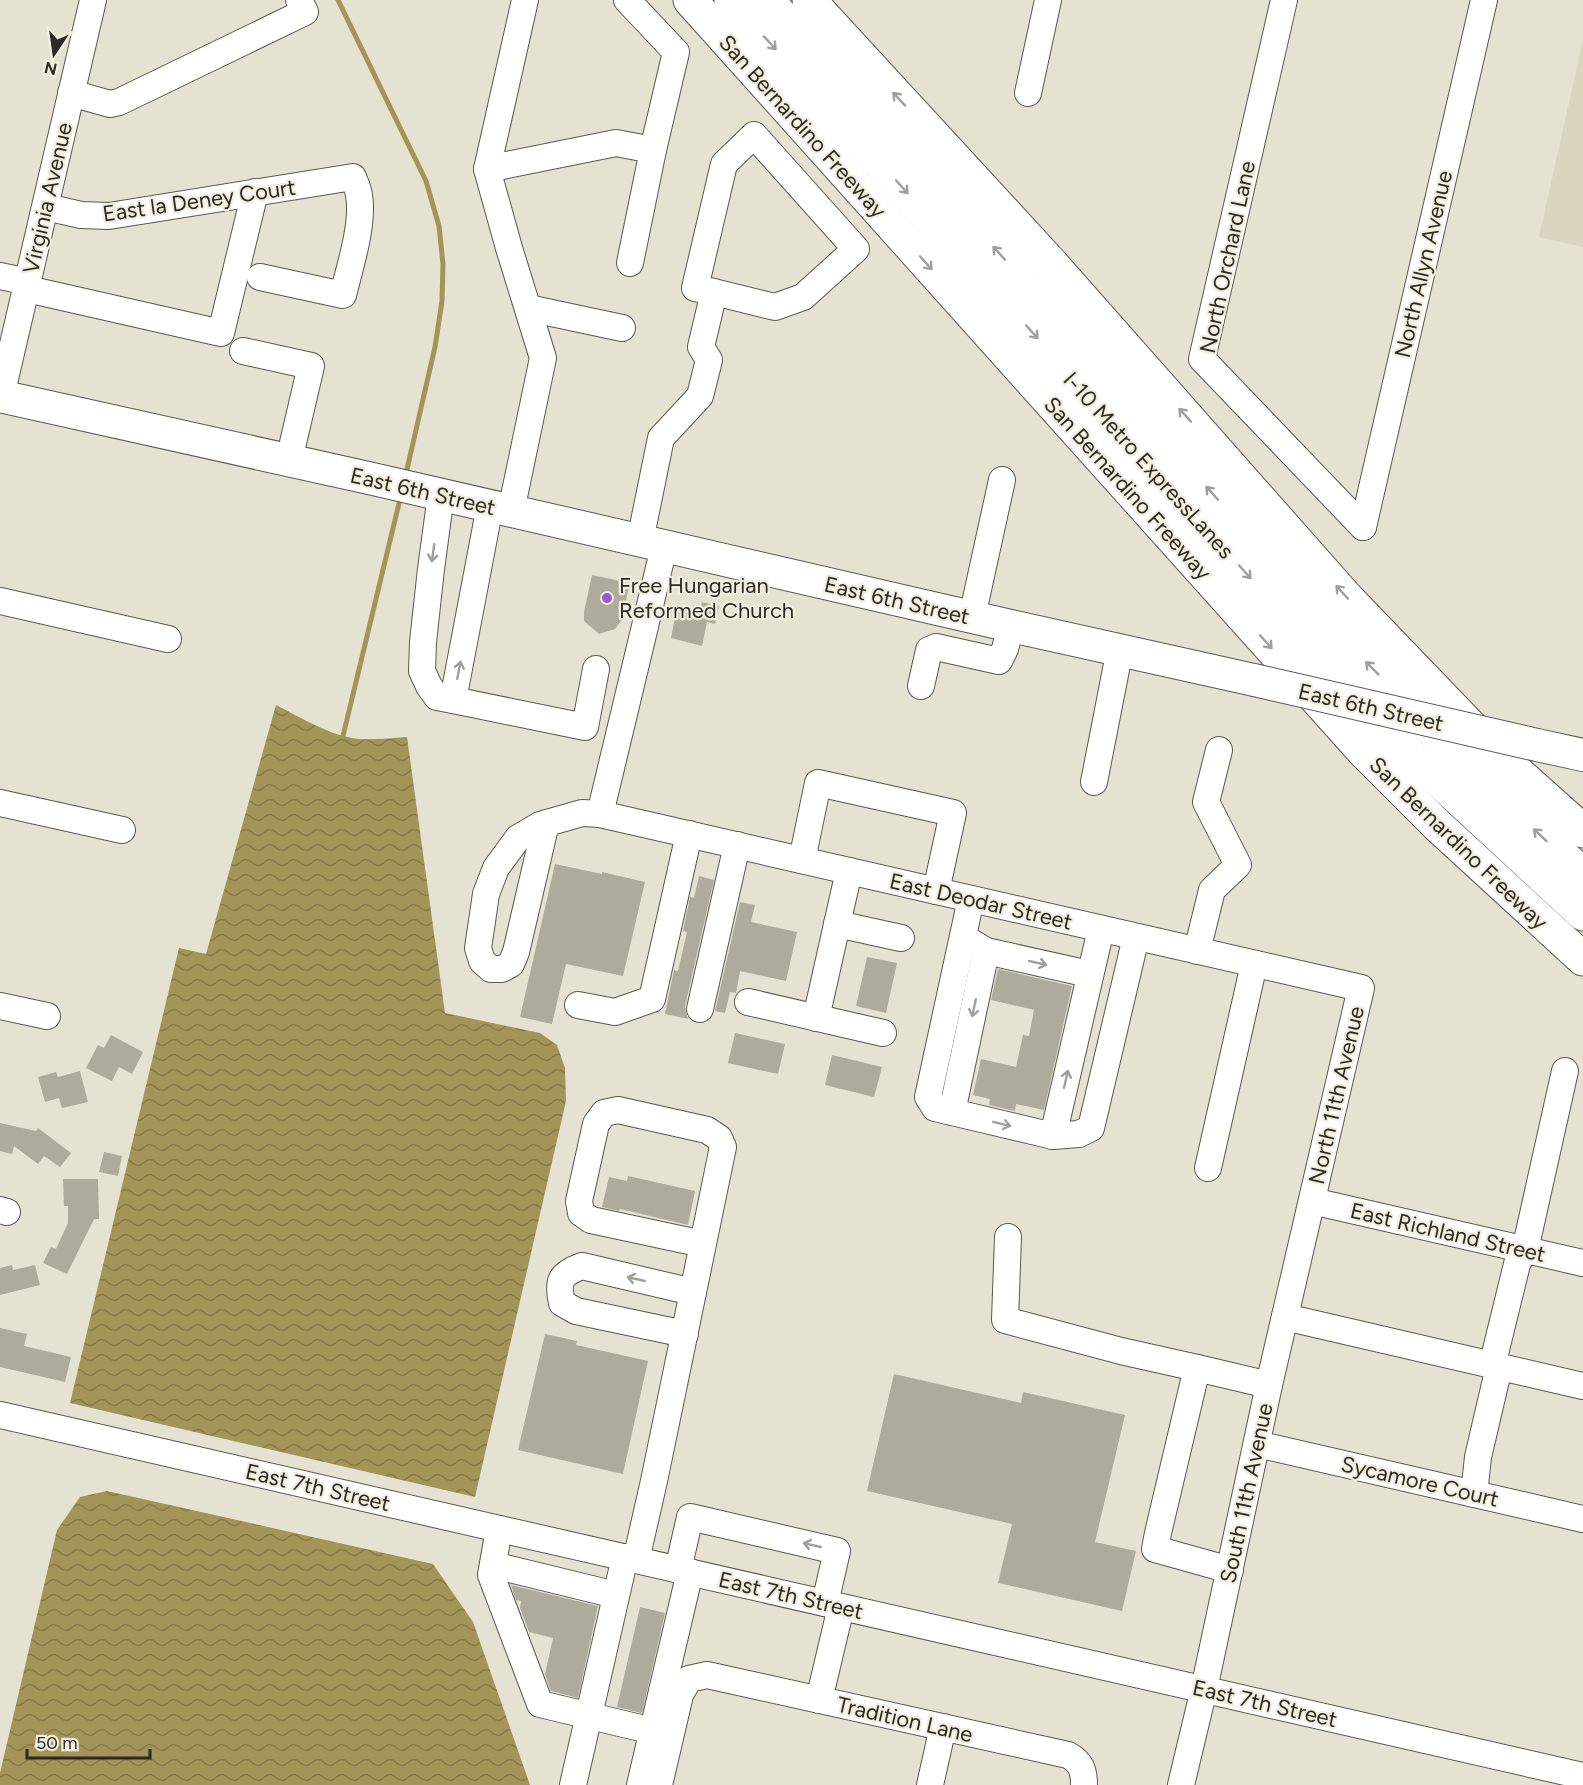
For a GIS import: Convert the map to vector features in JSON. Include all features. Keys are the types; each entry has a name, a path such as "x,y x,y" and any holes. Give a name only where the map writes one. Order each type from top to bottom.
{"highway":[{"name":"San Bernardino Freeway","path":"690,0 1364,752 1436,824 1583,958"},
{"name":"I-10 Metro ExpressLanes","path":"731,0 873,155 1340,680 1409,753 1583,915"},
{"name":"I-10 Metro ExpressLanes","path":"767,0 1002,257 1335,631 1472,770 1583,874"},
{"path":"809,0 1051,263 1347,598 1499,756 1583,831"},
{"path":"832,70 1051,263"},
{"path":"1436,824 1583,915"}],"main road":[{"name":"East 6th Street","path":"1,396 1583,755"}],"street":[{"name":"Virginia Avenue","path":"1,396 93,0"},
{"path":"71,93 110,104 119,102 305,12 299,0"},
{"path":"453,700 501,509 543,358 487,169 525,0"},
{"path":"627,0 676,52 630,263"},
{"path":"1028,93 1048,0"},
{"name":"North Orchard Lane","path":"1284,0 1202,359 1363,527"},
{"name":"North Allyn Avenue","path":"1363,527 1484,0"},
{"path":"754,135 856,249 803,297 775,307 714,292 696,288 724,164 754,135"},
{"path":"487,169 616,143 653,150"},
{"name":"East la Deney Court","path":"46,207 81,214 109,216 353,177 359,192 359,224 343,295 260,277"},
{"path":"0,276 27,285 221,333 255,192"},
{"path":"600,814 619,734 652,544 661,438 700,396 709,360 700,347 714,292"},
{"path":"528,308 622,328"},
{"path":"243,351 311,366 289,460"},
{"path":"954,651 967,616 1002,480"},
{"path":"437,494 422,672 437,697 619,734"},
{"path":"0,601 168,639"},
{"path":"921,686 929,650 936,647 999,661 1005,650 1011,626"},
{"path":"1094,782 1120,649"},
{"path":"585,727 596,669"},
{"path":"1197,951 1212,890 1238,865 1206,801 1219,750"},
{"path":"802,860 818,783 953,813 936,891"},
{"path":"0,803 122,830"},
{"name":"East Deodar Street","path":"546,823 512,964 502,969 492,969 482,961 478,948 486,894 496,868 518,838 540,825 546,823 582,813 600,814 1361,988"},
{"path":"578,1005 615,1012 652,999 689,834"},
{"path":"700,1009 737,845"},
{"path":"816,1018 849,871"},
{"path":"971,899 928,1097 935,1108 1053,1136 1079,1134 1091,1128 1136,937"},
{"path":"837,924 901,938"},
{"path":"1053,1136 1101,928"},
{"path":"963,937 986,951 1089,974"},
{"path":"952,1112 986,951"},
{"path":"1208,1168 1254,964"},
{"name":"North 11th Avenue","path":"1312,1201 1361,988"},
{"path":"748,1002 883,1034"},
{"path":"0,1006 47,1016"},
{"path":"1474,1494 1478,1457 1517,1264 1525,1250 1565,1071"},
{"path":"573,1785 616,1595 630,1559 654,1481 684,1335 703,1244 723,1147 719,1138 707,1130 618,1110 604,1113 596,1124 579,1201 581,1213 591,1221 703,1244"},
{"name":"East Richland Street","path":"1312,1201 1583,1263"},
{"name":"South 11th Avenue","path":"1181,1785 1312,1201"},
{"path":"1008,1237 1005,1320 1121,1351 1269,1385"},
{"path":"684,1335 576,1311 562,1303 559,1289 562,1278 570,1271 582,1266 693,1292"},
{"path":"1285,1317 1583,1386"},
{"path":"1197,1368 1155,1550 1230,1570"},
{"name":"East 7th Street","path":"0,1415 1583,1776"},
{"name":"Sycamore Court","path":"1257,1444 1583,1519"},
{"name":"Tradition Lane","path":"684,1571 690,1516 837,1551 833,1605 819,1700 1068,1755 1076,1759 1083,1775"},
{"path":"499,1529 491,1575 540,1704 653,1731"},
{"path":"493,1565 616,1595"},
{"path":"640,1785 653,1731 684,1571"},
{"path":"659,1785 680,1695 689,1679 707,1675 819,1700"},
{"path":"930,1785 943,1727"}],"shaded area":[{"path":"1583,40 1583,247 1539,237"}],"water":[{"path":"276,705 316,726 348,737 371,739 407,737 445,1013 540,1033 557,1045 565,1068 566,1101 475,1497 70,1403 179,948 206,954"},
{"path":"107,1491 433,1564 473,1622 530,1785 0,1785 0,1773 57,1530 80,1497"}],"building":[{"name":"Free Hungarian Reformed Church","path":"592,575 630,583 621,621 615,629 599,634 584,621"},
{"path":"702,602 719,606 715,624 707,622 702,646 671,638 676,612 683,614 684,611 699,615"},
{"path":"555,864 645,882 623,976 566,964 552,1024 520,1017"},
{"path":"699,876 714,880 685,1006 688,1019 665,1014 674,970 678,971 687,932 683,931 690,897 694,898"},
{"path":"740,902 755,905 751,922 797,932 786,981 740,971 736,993 730,992 725,1013 715,1011"},
{"path":"867,957 897,963 886,1013 856,1006"},
{"path":"998,969 1072,986 1044,1110 1016,1104 1015,1111 989,1105 990,1099 973,1095 981,1059 1016,1067 1023,1035 1029,1036 1034,1010 991,1000"},
{"path":"735,1033 785,1044 778,1074 728,1063"},
{"path":"111,1035 143,1052 132,1074 119,1067 112,1081 86,1068 98,1045 104,1048"},
{"path":"832,1055 882,1067 874,1097 825,1085"},
{"path":"80,1071 88,1102 62,1108 59,1098 45,1102 38,1077 56,1072 58,1077"},
{"path":"0,1123 36,1131 38,1128 71,1153 60,1167 44,1156 38,1164 14,1146 12,1154 0,1151"},
{"path":"104,1152 122,1156 118,1176 99,1172"},
{"path":"628,1176 695,1191 688,1225 602,1207 609,1177 627,1181"},
{"path":"63,1179 98,1179 99,1219 94,1219 67,1274 43,1263 51,1247 56,1249 68,1223 68,1206 64,1206"},
{"path":"12,1265 13,1270 35,1265 40,1285 0,1295 0,1268"},
{"path":"0,1328 27,1334 24,1346 71,1357 65,1382 0,1367"},
{"path":"545,1334 577,1341 576,1345 648,1361 623,1474 518,1450"},
{"path":"894,1374 1021,1403 1023,1392 1125,1415 1095,1542 1136,1551 1122,1611 998,1583 1012,1524 867,1491"},
{"path":"511,1585 598,1606 578,1698 551,1691 545,1674 553,1638 529,1632 520,1608 521,1601 516,1600"},
{"path":"640,1607 665,1613 642,1713 617,1707"}],"waterway":[{"path":"338,0 426,181 439,226 443,264 442,301 435,347 405,478"},
{"path":"343,736 401,495"}],"place":[{"name":"Free Hungarian Reformed Church","path":"607,598"}]}
